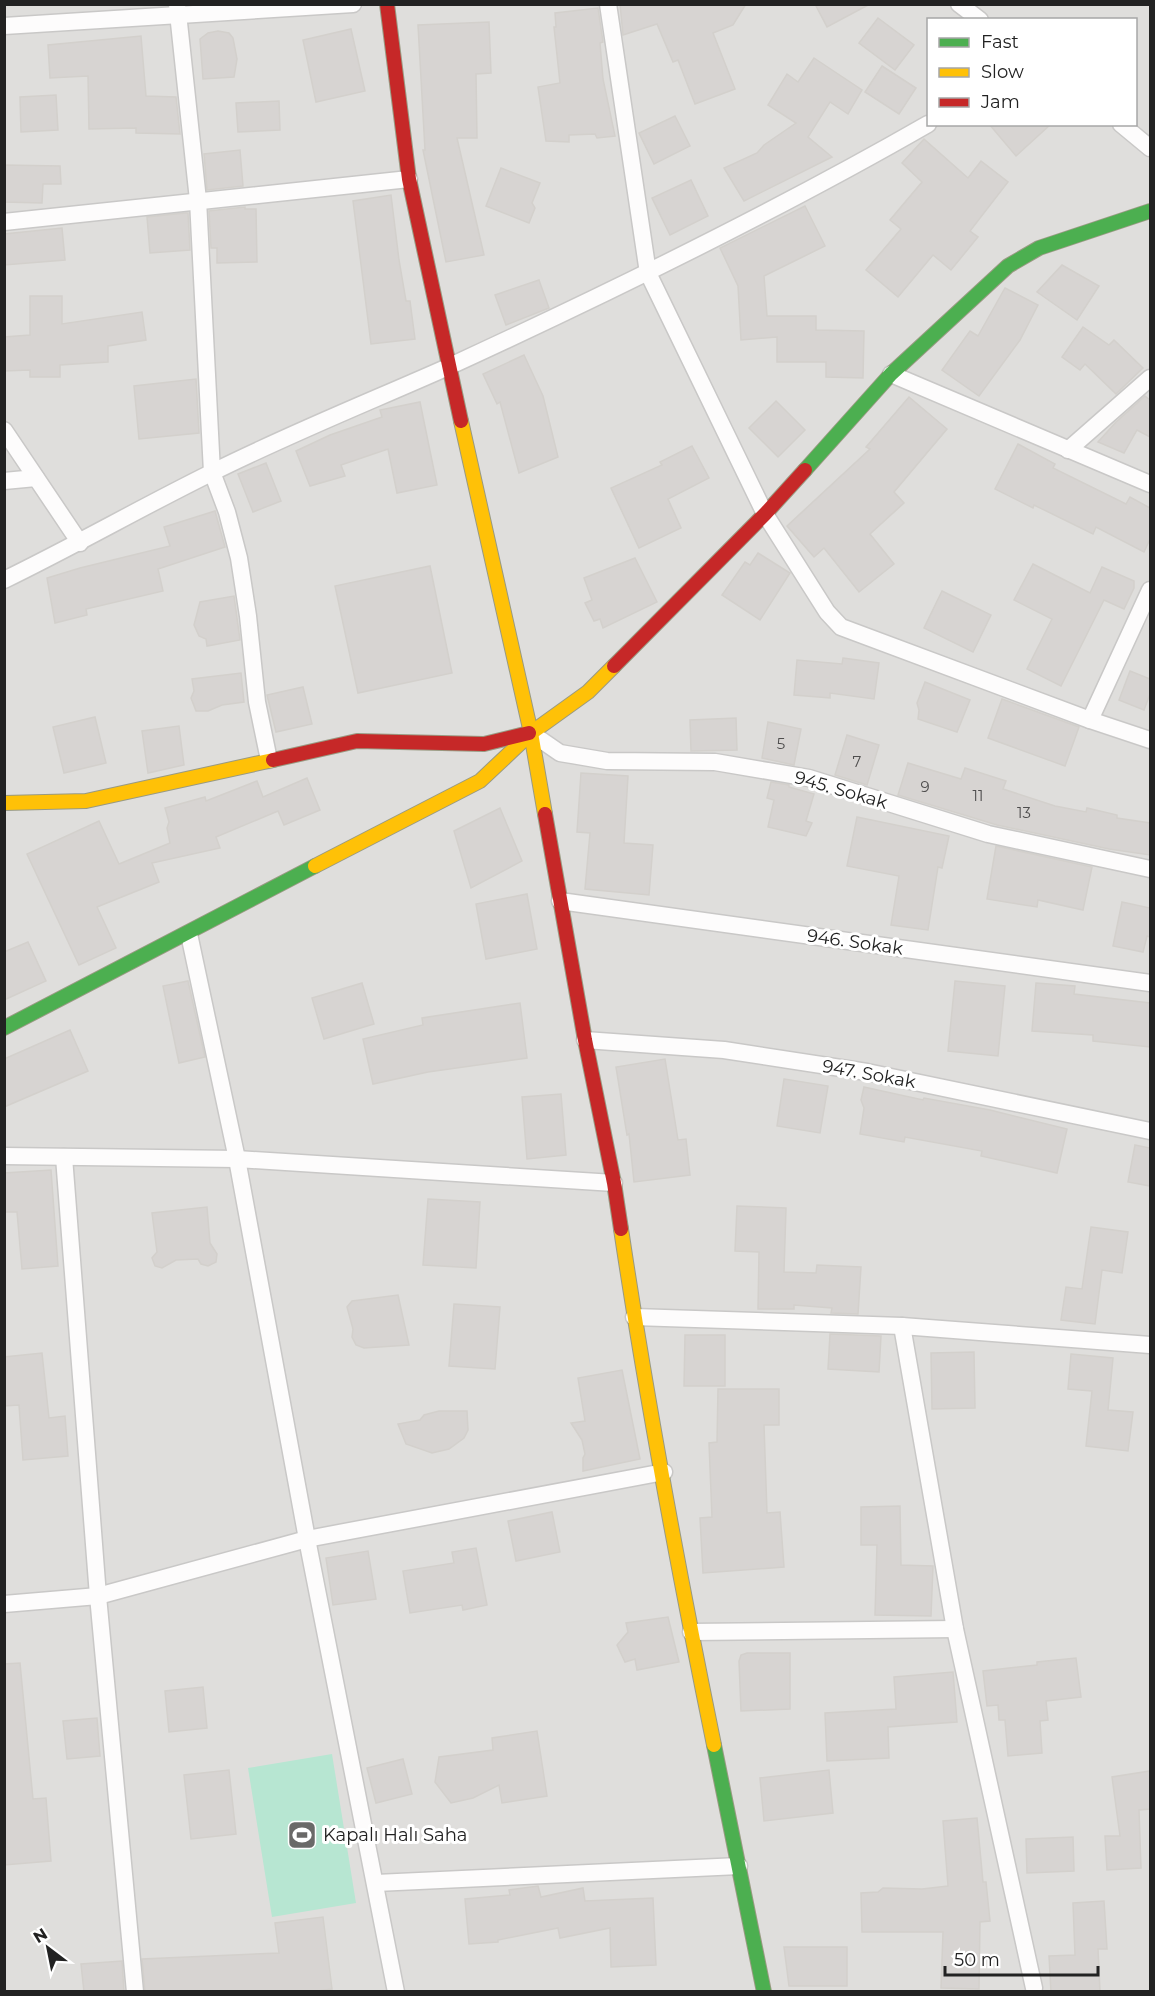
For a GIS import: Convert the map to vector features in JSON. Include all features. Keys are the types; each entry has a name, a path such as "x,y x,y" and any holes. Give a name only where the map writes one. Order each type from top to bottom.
{"street":[{"path":"4,26 178,10 353,4"},
{"path":"387,4 409,179 531,733 585,1040 614,1183 634,1317 664,1472 691,1632 764,1992"},
{"path":"608,4 648,273 765,514 827,612 841,627 1090,720 1150,740"},
{"path":"959,4 977,18"},
{"path":"178,10 198,200 212,472 227,512 238,558 248,616 257,702 269,760"},
{"path":"4,580 80,543 212,472 449,366 648,273 860,163 927,125"},
{"path":"1123,126 1150,148"},
{"path":"4,222 409,179"},
{"path":"4,1028 480,781 531,733 588,692 765,514 891,374 1008,266 1039,248 1150,211"},
{"path":"891,374 1150,484"},
{"path":"1068,450 1150,378"},
{"path":"4,430 80,543"},
{"path":"4,481 36,478"},
{"path":"1090,720 1150,590"},
{"path":"4,803 86,801 357,741 484,744 531,733"},
{"name":"945. Sokak","path":"531,733 560,753 607,761 716,762 809,778 988,834 1150,869"},
{"name":"946. Sokak","path":"560,901 1150,983"},
{"path":"189,934 237,1159 306,1539 376,1882 396,1992"},
{"name":"947. Sokak","path":"585,1040 724,1050 867,1072 1150,1131"},
{"path":"4,1156 237,1159 614,1183"},
{"path":"64,1157 98,1596 135,1992"},
{"path":"634,1317 902,1326 1150,1345"},
{"path":"902,1326 955,1629 1034,1988"},
{"path":"4,1604 98,1596 306,1539 664,1472"},
{"path":"691,1632 955,1629"},
{"path":"376,1882 739,1866"}],"shaded area":[{"path":"5,5 1150,5 1150,1991 5,1991"}],"green space":[{"name":"Kapalı Halı Saha","path":"332,1754 356,1903 272,1917 248,1768"}],"building":[{"path":"620,4 746,4 733,25 713,33 735,89 695,104 678,60 673,62 657,24 623,35"},
{"path":"815,4 870,4 827,27"},
{"path":"598,8 603,42 600,43 603,79 615,136 597,138 595,134 569,135 569,142 546,141 538,87 560,83 554,27 556,27 555,13"},
{"path":"878,18 914,45 895,70 859,43"},
{"path":"489,22 491,73 476,74 477,138 457,138 484,255 446,262 423,150 425,150 418,25"},
{"path":"351,29 365,91 316,102 303,40"},
{"path":"218,31 229,33 233,38 237,59 234,77 203,79 200,39 208,33"},
{"path":"141,36 146,96 176,97 180,134 136,133 136,128 89,129 88,76 50,78 48,45"},
{"path":"814,58 862,90 848,114 830,102 808,137 832,157 744,201 724,168 757,153 764,145 796,123 768,105 787,74 798,82"},
{"path":"882,66 916,88 899,114 865,92"},
{"path":"56,95 58,130 21,132 20,97"},
{"path":"279,101 280,130 238,132 236,103"},
{"path":"675,116 690,146 654,164 639,133"},
{"path":"991,126 1049,126 1016,156"},
{"path":"924,139 968,178 981,161 1008,182 970,231 978,237 951,270 933,255 898,297 866,270 901,229 890,220 922,182 902,163"},
{"path":"240,150 243,186 207,190 204,154"},
{"path":"4,165 60,166 61,184 43,184 42,203 4,202"},
{"path":"501,168 540,183 532,203 535,208 529,223 486,206"},
{"path":"691,180 708,216 670,235 652,198"},
{"path":"391,195 399,260 406,301 410,301 415,339 371,344 353,201"},
{"path":"805,206 825,246 764,276 767,316 816,316 816,330 864,331 863,378 826,377 826,362 777,362 777,337 741,340 738,286 720,248"},
{"path":"245,207 245,209 256,209 257,262 217,263 217,248 211,248 209,211"},
{"path":"188,213 190,250 150,253 147,217"},
{"path":"62,228 65,260 4,265 4,234"},
{"path":"1062,265 1099,286 1077,320 1037,292"},
{"path":"539,280 549,308 506,325 495,295"},
{"path":"1005,288 1038,305 1020,340 979,396 942,370 970,331 978,336"},
{"path":"30,296 62,296 62,324 142,312 146,340 108,346 108,362 60,365 60,377 30,377 30,370 4,371 4,337 30,335"},
{"path":"1083,327 1109,345 1114,340 1143,368 1116,394 1085,364 1080,370 1062,357"},
{"path":"524,355 543,396 558,457 519,473 500,402 497,404 483,374"},
{"path":"196,379 199,433 139,439 134,386"},
{"path":"1145,396 1150,400 1150,437 1137,430 1124,453 1098,442 1116,422"},
{"path":"909,397 947,429 894,492 904,503 870,534 894,564 859,592 824,548 814,557 787,526 870,449 866,447"},
{"path":"776,401 805,430 778,457 749,428"},
{"path":"420,402 437,485 397,493 388,449 341,465 345,476 310,486 296,451 330,435 382,417 380,410"},
{"path":"1018,444 1055,464 1053,468 1126,504 1130,497 1150,508 1150,539 1144,552 1096,527 1093,534 995,489"},
{"path":"692,446 709,478 668,499 681,528 639,548 611,488 662,465 660,462"},
{"path":"266,463 281,501 253,512 238,474"},
{"path":"215,511 225,547 158,569 163,591 86,609 87,615 55,623 47,578 170,546 164,527"},
{"path":"758,553 790,573 760,620 722,595 745,562 750,565"},
{"path":"635,558 657,602 603,628 600,619 594,621 585,603 592,600 584,578"},
{"path":"1033,564 1090,593 1102,567 1134,581 1134,588 1124,609 1104,600 1061,686 1027,669 1052,619 1014,600"},
{"path":"430,566 452,673 358,693 335,586"},
{"path":"942,591 991,615 973,652 924,628"},
{"path":"234,596 240,640 207,646 206,639 199,636 194,625 200,602"},
{"path":"843,658 879,663 874,699 830,693 830,698 794,695 797,660 842,664"},
{"path":"1130,671 1150,679 1150,694 1144,710 1119,700"},
{"path":"241,673 244,702 222,705 208,711 196,711 191,698 194,691 192,679"},
{"path":"925,682 970,700 957,732 918,719 917,703"},
{"path":"303,687 312,724 276,732 267,695"},
{"path":"1002,699 1079,727 1065,766 988,738"},
{"path":"95,717 106,763 64,773 53,727"},
{"path":"736,718 737,750 691,751 690,720"},
{"path":"768,722 801,729 794,765 762,758"},
{"path":"179,726 184,765 148,773 142,731"},
{"path":"847,735 879,745 867,785 835,775"},
{"path":"908,763 961,779 965,768 1006,781 1003,789 1055,806 1086,812 1087,808 1117,815 1117,818 1150,823 1150,855 1109,849 997,825 898,795"},
{"path":"581,773 628,776 624,843 653,845 649,895 585,889 590,833 577,832"},
{"path":"307,778 320,810 284,825 278,811 216,837 220,848 152,863 159,882 97,907 116,948 79,965 27,854 99,821 119,864 170,843 167,828 169,822 165,808 205,797 206,801 257,781 263,797"},
{"path":"771,782 789,785 789,787 814,794 806,821 812,823 806,836 768,827 774,800 767,798"},
{"path":"500,808 522,861 471,888 454,831"},
{"path":"857,817 949,836 942,868 938,867 928,930 891,925 899,876 847,866"},
{"path":"996,846 1092,867 1083,910 1038,900 1037,907 987,899"},
{"path":"527,894 537,949 486,959 476,904"},
{"path":"1122,902 1150,908 1150,937 1147,936 1143,952 1113,946"},
{"path":"28,942 46,981 4,1000 4,952"},
{"path":"188,981 205,1057 179,1063 163,986"},
{"path":"955,981 1005,986 998,1056 948,1051"},
{"path":"362,983 374,1024 324,1039 312,998"},
{"path":"1036,983 1075,986 1074,994 1150,1003 1150,1047 1093,1041 1093,1035 1032,1031"},
{"path":"520,1003 527,1058 428,1072 373,1084 363,1039 423,1025 422,1018"},
{"path":"70,1030 88,1071 4,1107 4,1059"},
{"path":"665,1059 678,1140 686,1139 690,1175 634,1182 629,1134 627,1135 616,1067"},
{"path":"784,1079 828,1086 820,1133 777,1126"},
{"path":"864,1087 923,1100 924,1098 990,1110 1067,1129 1057,1173 981,1156 982,1151 905,1137 904,1142 860,1134 864,1108 861,1100"},
{"path":"561,1094 566,1155 527,1159 522,1097"},
{"path":"1135,1145 1150,1148 1150,1186 1128,1182"},
{"path":"51,1170 58,1266 22,1269 17,1212 4,1212 4,1173"},
{"path":"428,1199 480,1202 476,1268 423,1265"},
{"path":"737,1206 786,1208 784,1272 816,1273 817,1265 861,1267 858,1314 831,1313 832,1308 794,1305 794,1309 758,1309 759,1252 735,1251"},
{"path":"207,1207 210,1243 217,1254 216,1262 208,1266 201,1264 198,1259 176,1260 162,1268 155,1266 152,1258 157,1252 152,1213"},
{"path":"1091,1227 1128,1232 1122,1273 1102,1270 1095,1324 1061,1320 1066,1287 1082,1289"},
{"path":"398,1295 409,1345 364,1348 356,1345 352,1337 353,1329 347,1307 352,1301"},
{"path":"454,1304 500,1307 495,1369 449,1366"},
{"path":"830,1334 881,1336 879,1372 828,1369"},
{"path":"685,1335 725,1335 725,1386 684,1386"},
{"path":"974,1352 975,1408 932,1409 931,1353"},
{"path":"42,1353 49,1418 65,1416 68,1456 23,1460 19,1405 4,1406 4,1357"},
{"path":"1071,1354 1113,1358 1108,1410 1133,1412 1128,1451 1086,1446 1092,1391 1068,1389"},
{"path":"622,1370 640,1459 583,1471 585,1454 582,1440 571,1423 585,1421 578,1378"},
{"path":"718,1389 779,1389 779,1425 764,1425 767,1513 780,1512 784,1567 703,1573 700,1518 712,1517 709,1443 717,1442"},
{"path":"439,1411 467,1411 468,1430 464,1438 449,1449 432,1453 406,1444 398,1424 420,1420 424,1415"},
{"path":"900,1506 901,1565 933,1566 931,1616 875,1615 877,1545 861,1545 861,1507"},
{"path":"552,1512 560,1552 516,1561 508,1521"},
{"path":"476,1548 487,1605 463,1610 462,1605 410,1613 403,1571 454,1563 452,1552"},
{"path":"368,1551 376,1599 333,1605 326,1558"},
{"path":"668,1617 679,1662 637,1670 635,1659 625,1662 617,1645 628,1632 626,1623"},
{"path":"790,1653 790,1709 741,1711 739,1661 741,1655"},
{"path":"1076,1658 1081,1697 1046,1701 1048,1720 1040,1721 1042,1753 1008,1756 1005,1720 999,1720 998,1705 987,1706 983,1671"},
{"path":"20,1663 33,1799 46,1798 51,1861 4,1865 4,1664"},
{"path":"953,1672 957,1722 888,1727 889,1758 827,1761 825,1713 896,1709 894,1677"},
{"path":"203,1687 207,1728 169,1732 165,1691"},
{"path":"97,1718 100,1756 67,1759 63,1721"},
{"path":"537,1731 547,1796 502,1803 499,1785 473,1798 451,1803 435,1782 439,1757 493,1750 492,1738"},
{"path":"403,1759 412,1794 376,1803 367,1768"},
{"path":"229,1770 236,1834 191,1839 184,1775"},
{"path":"829,1770 833,1813 764,1821 760,1778"},
{"path":"1150,1771 1150,1809 1139,1810 1141,1868 1107,1870 1105,1836 1120,1836 1112,1777"},
{"path":"977,1818 983,1882 986,1882 990,1921 980,1922 979,1989 941,1988 943,1932 862,1932 861,1893 878,1892 883,1888 922,1889 948,1886 943,1821"},
{"path":"1073,1837 1074,1871 1027,1873 1026,1839"},
{"path":"538,1886 541,1897 583,1888 585,1901 653,1898 656,1965 611,1967 610,1928 560,1938 558,1928 498,1940 498,1942 469,1944 465,1899 510,1895 509,1890"},
{"path":"1104,1901 1107,1949 1098,1949 1100,1992 1051,1992 1049,1956 1075,1955 1073,1903"},
{"path":"323,1917 332,1989 310,1992 145,1992 142,1959 279,1953 275,1923"},
{"path":"784,1947 847,1947 847,1986 789,1986"},
{"path":"122,1961 124,1992 84,1992 81,1964"}],"traffic: fast":[{"path":"805,470 891,374 1008,266 1039,248 1150,211"},
{"path":"4,1028 315,866"},
{"path":"714,1745 764,1992"}],"traffic: slow":[{"path":"461,421 531,733 545,814"},
{"path":"315,866 480,781 531,733 588,692 614,666"},
{"path":"4,803 86,801 273,760"},
{"path":"621,1229 664,1488 714,1745"}],"traffic: jam":[{"path":"387,4 409,179 461,421"},
{"path":"614,666 765,514 805,470"},
{"path":"273,760 357,741 484,744 529,733"},
{"path":"545,814 621,1229"}],"place":[{"name":"Kapalı Halı Saha","path":"302,1835"}]}
